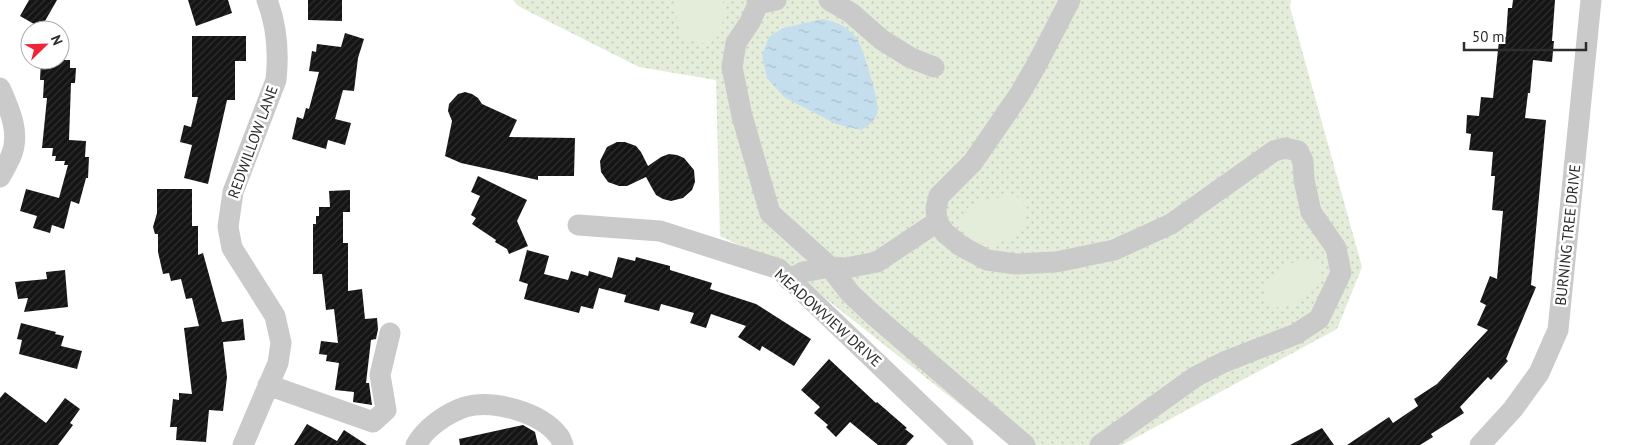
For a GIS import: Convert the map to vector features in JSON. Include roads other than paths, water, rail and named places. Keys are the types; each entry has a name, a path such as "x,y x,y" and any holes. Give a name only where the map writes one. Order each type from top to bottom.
{"street":[{"name":"REDWILLOW LANE","path":"243,445 278,363 281,343 280,331 275,316 232,248 228,227 233,192 276,80 278,61 276,30 267,0"},
{"path":"830,0 851,13 882,40 911,58 934,67"},
{"path":"1070,0 1019,95 972,162 940,196 936,208 937,222 945,233 961,246 987,260 1016,264 1066,260 1114,250 1171,224 1274,151 1285,148 1298,150 1303,161 1304,180 1311,212 1336,248 1341,273 1318,319 1296,334 1224,362 1194,377 1100,445"},
{"name":"BURNING TREE DRIVE","path":"1480,445 1513,410 1539,373 1558,330 1591,0"},
{"path":"764,1 736,43 732,67 745,125 770,214 830,267 850,293 870,312 1026,445"},
{"path":"0,88 10,109 14,124 14,140 12,154 0,177"},
{"path":"790,280 803,272 830,267 846,268 877,262 937,222"},
{"name":"MEADOWVIEW DRIVE","path":"578,225 660,231 778,269 942,438 963,445"},
{"path":"268,385 373,422 386,410 380,375 390,333"},
{"path":"416,445 420,438 443,418 465,407 488,404 513,409 544,423 558,435 563,445"}],"water":[{"path":"823,19 841,25 852,33 859,42 866,61 878,110 874,120 861,130 836,124 784,97 767,78 762,55 769,37 783,28"}]}
